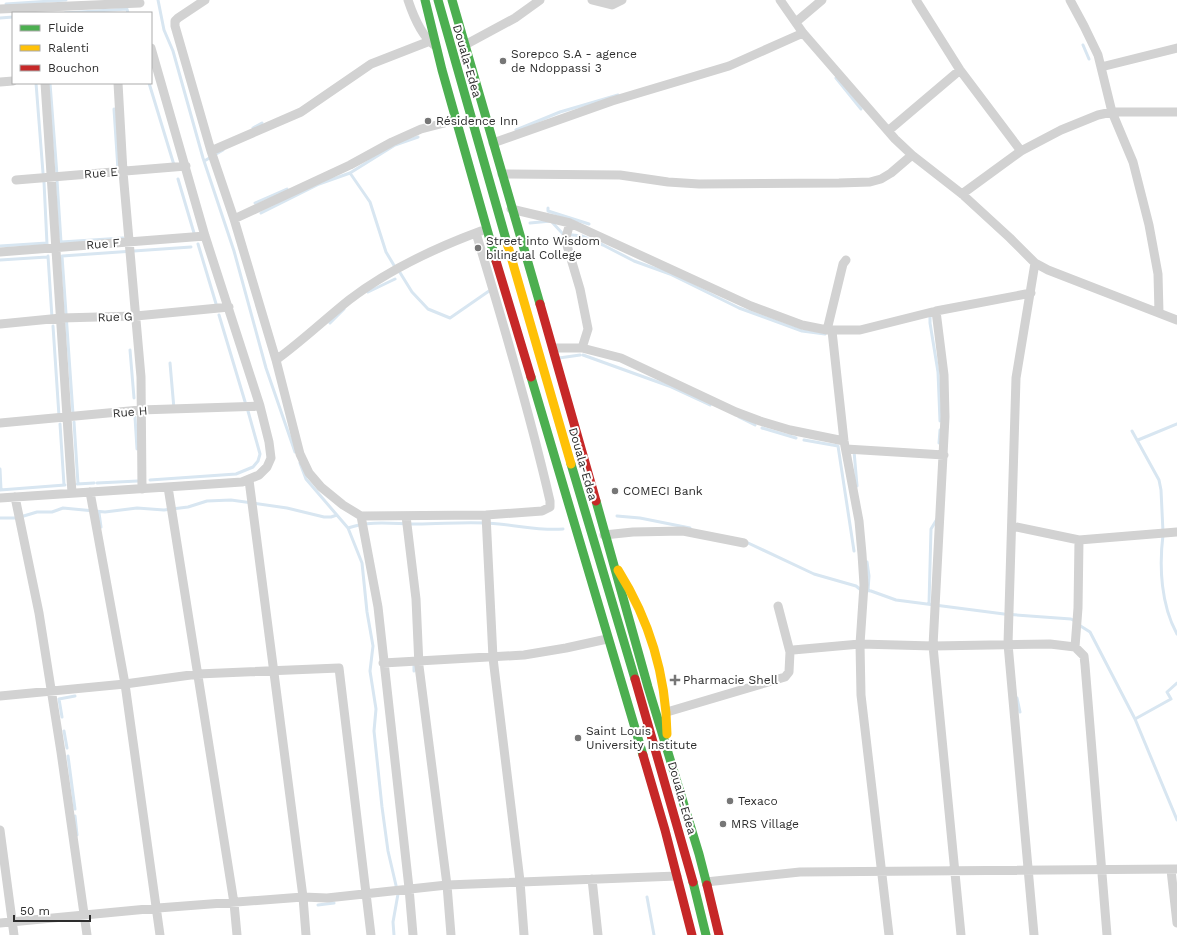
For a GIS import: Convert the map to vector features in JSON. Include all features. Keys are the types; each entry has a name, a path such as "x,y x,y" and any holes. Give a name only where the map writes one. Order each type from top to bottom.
{"main road":[{"path":"425,0 456,120 487,229 677,876 692,935"},
{"name":"Douala-Edea","path":"438,0 519,287 688,860 706,935"},
{"path":"452,0 511,209 553,348 604,535 706,882 719,935"},
{"path":"611,559 633,592 643,613 659,666 667,712 667,746"}],"street":[{"path":"205,0 175,21 211,152 234,219 276,360 300,454 309,473 321,487 343,506 361,516 486,515 542,511 550,507 550,501 516,364 476,233"},
{"path":"408,0 421,29 430,41 438,47"},
{"path":"464,46 515,18 540,0"},
{"path":"592,0 612,5 622,0"},
{"path":"780,0 803,33 888,131 912,155 962,194 1010,238 1034,263 1048,270 1177,320"},
{"path":"796,22 822,0"},
{"path":"916,0 960,70 1021,151"},
{"path":"1070,0 1098,55 1112,112 1133,162 1149,226 1158,274 1159,313"},
{"path":"0,9 139,2 142,12"},
{"path":"493,143 612,101 729,66 803,33"},
{"path":"211,152 301,112 371,64 430,41"},
{"path":"1101,68 1177,48"},
{"path":"0,498 142,489 249,480 267,467 272,458 260,406 205,236 186,166 154,71 152,56"},
{"path":"888,131 960,70"},
{"path":"0,82 12,81"},
{"path":"45,84 72,493"},
{"path":"118,84 123,172 141,377 140,410 142,489"},
{"path":"962,194 1021,151 1061,130 1098,115 1112,112 1177,112"},
{"path":"234,219 350,165 403,137 421,129 456,120"},
{"path":"502,174 620,175 668,182 699,184 870,182 881,179 891,173 912,155"},
{"name":"Rue E","path":"16,180 186,166"},
{"path":"511,209 570,223 751,306 802,325 830,331 860,330 936,311 1031,293"},
{"path":"570,223 566,242 580,289 588,329 582,348"},
{"path":"276,360 349,300 384,276 406,264 487,229"},
{"name":"Rue F","path":"0,252 205,236"},
{"path":"846,260 843,264 830,331 845,445 857,513 862,554 864,585 860,644 861,695 889,935"},
{"path":"1034,263 1031,293 1016,378 1008,644 1034,935"},
{"name":"Rue G","path":"0,324 61,318 136,316 229,307"},
{"path":"936,311 944,375 944,455 934,601 933,646 961,935"},
{"path":"553,348 582,348 621,358 640,365 709,399 760,421 790,430 845,445 944,455"},
{"name":"Rue H","path":"0,423 67,418 140,410 260,406"},
{"path":"249,480 303,897 306,935"},
{"path":"168,487 234,904 237,935"},
{"path":"90,492 125,684 158,908 160,935"},
{"path":"15,497 39,613 50,691 61,752 86,935"},
{"path":"486,515 493,658 520,882 524,935"},
{"path":"361,516 378,607 413,935"},
{"path":"406,516 416,599 419,662 452,935"},
{"path":"1012,526 1079,540 1177,532"},
{"path":"604,535 633,532 683,531 744,543"},
{"path":"1076,647 1079,540"},
{"path":"667,712 785,677 789,672 790,652 778,606"},
{"path":"383,663 493,658 546,652 607,639"},
{"path":"790,652 793,650 860,644 933,646 1050,644 1076,647 1084,656 1085,665 1100,870 1107,935"},
{"path":"0,696 125,684 198,674 274,672 339,668 371,935"},
{"path":"0,830 14,935"},
{"path":"706,882 800,872 1174,869 1177,923"},
{"path":"0,923 158,908 234,904 303,897 327,898 447,884 677,876"},
{"path":"592,879 598,935"}],"waterway":[{"path":"6,4 66,0"},
{"path":"158,0 164,30 173,51 203,158 234,251 266,368 295,452"},
{"path":"80,12 127,9 128,12"},
{"path":"0,18 12,17"},
{"path":"1083,45 1089,59"},
{"path":"836,78 861,109"},
{"path":"36,84 43,173"},
{"path":"50,84 57,175"},
{"path":"149,84 174,165"},
{"path":"516,130 560,112 618,95"},
{"path":"114,109 118,170"},
{"path":"253,128 262,123"},
{"path":"261,213 319,184 350,173 395,145 418,137"},
{"path":"206,160 223,150"},
{"path":"350,173 370,202 386,252 395,267"},
{"path":"178,179 194,233"},
{"path":"57,180 61,242"},
{"path":"44,182 47,244"},
{"path":"255,203 287,189"},
{"path":"548,208 548,211 589,224"},
{"path":"530,223 551,221 563,234 582,236 634,261 670,274 739,308 802,331 825,334"},
{"path":"61,242 123,238"},
{"path":"0,246 47,243"},
{"path":"198,244 217,307"},
{"path":"73,414 62,256 191,247"},
{"path":"48,256 52,318"},
{"path":"0,260 47,257"},
{"path":"399,271 412,292 428,309 450,318 489,291"},
{"path":"368,292 395,279"},
{"path":"330,323 344,309"},
{"path":"930,314 930,323 938,372 940,421"},
{"path":"219,315 246,405"},
{"path":"53,326 59,416"},
{"path":"130,350 134,398"},
{"path":"559,358 580,355"},
{"path":"583,355 669,386 710,405"},
{"path":"170,363 174,409"},
{"path":"150,480 236,474 253,467 258,461 260,454 248,411"},
{"path":"135,417 137,449"},
{"path":"739,417 755,425"},
{"path":"74,422 78,484"},
{"path":"60,424 64,485"},
{"path":"1138,440 1177,424"},
{"path":"762,428 796,438"},
{"path":"939,443 940,430"},
{"path":"1132,431 1159,480 1161,490 1163,532"},
{"path":"804,440 838,446 854,551"},
{"path":"854,451 857,486"},
{"path":"300,463 306,479 348,528 362,563 367,612 373,646 370,671 376,709 374,731 382,807 388,851 398,894 393,922 394,935"},
{"path":"0,469 1,489"},
{"path":"97,483 138,481"},
{"path":"77,484 94,483"},
{"path":"0,490 65,485"},
{"path":"0,518 17,518 37,512 52,512 63,508 105,512 137,508 164,510 188,507 207,501 231,500 287,508 324,517 337,515"},
{"path":"99,513 101,527"},
{"path":"617,516 640,518 690,528"},
{"path":"929,604 931,529 937,519"},
{"path":"348,528 374,523 489,523 539,529 563,529"},
{"path":"1163,535 1161,560 1162,586 1168,611 1177,634"},
{"path":"746,542 814,574 856,586 861,590 871,591 896,600 1004,614 1071,619 1075,621"},
{"path":"867,562 869,576 868,591"},
{"path":"1079,625 1090,632 1135,719 1177,820"},
{"path":"414,663 414,671"},
{"path":"1135,719 1171,699 1167,692 1177,683"},
{"path":"62,717 59,699 75,696"},
{"path":"1017,698 1020,712"},
{"path":"64,731 67,748"},
{"path":"68,756 75,809"},
{"path":"75,816 77,835"},
{"path":"647,897 654,935"},
{"path":"318,905 334,903"}],"traffic: fast":[{"path":"425,0 442,70 496,261"},
{"path":"438,0 507,243"},
{"path":"452,0 540,304"},
{"path":"531,377 643,755"},
{"path":"571,464 635,679"},
{"path":"596,501 648,687 707,885"},
{"path":"693,882 706,935"}],"traffic: slow":[{"path":"507,243 571,464"},
{"path":"618,570 639,609 654,649 663,690 667,734"}],"traffic: jam":[{"path":"496,261 531,377"},
{"path":"540,304 596,501"},
{"path":"635,679 693,882"},
{"path":"643,755 665,830 692,935"},
{"path":"707,885 719,935"}],"place":[{"name":"Sorepco S.A - agence de Ndoppassi 3","path":"503,61"},
{"name":"Résidence Inn","path":"428,121"},
{"name":"Street into Wisdom bilingual College","path":"478,248"},
{"name":"COMECI Bank","path":"615,491"},
{"name":"Pharmacie Shell","path":"675,680"},
{"name":"Saint Louis University Institute","path":"578,738"},
{"name":"Texaco","path":"730,801"},
{"name":"MRS Village","path":"723,824"}]}
